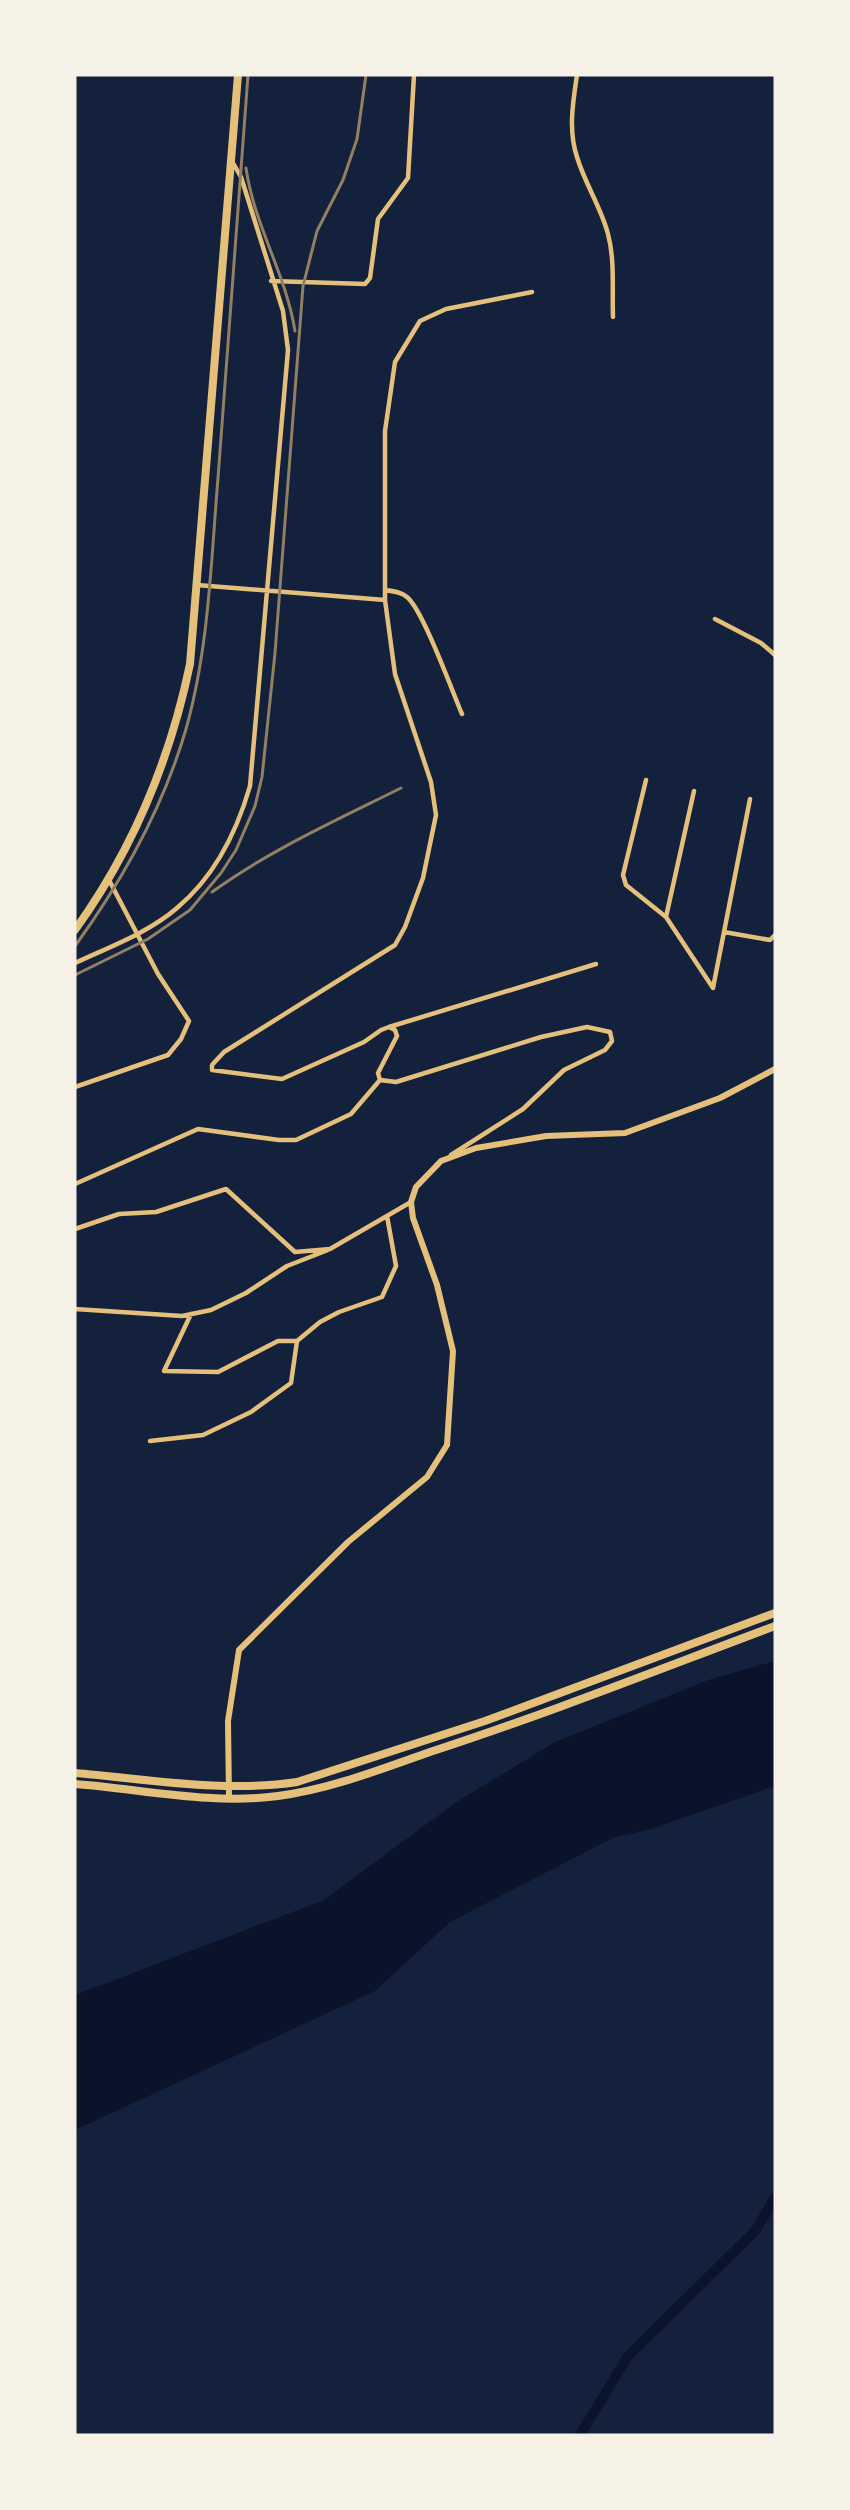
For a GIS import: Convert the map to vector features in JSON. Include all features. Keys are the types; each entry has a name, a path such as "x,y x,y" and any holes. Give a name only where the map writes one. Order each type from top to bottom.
{"main road":[{"path":"75,930 109,880 136,827 171,739 190,664 238,75"},
{"path":"75,1773 230,1786 266,1787 297,1782 336,1772 583,1686 775,1613"},
{"path":"75,1784 229,1797 276,1796 327,1786 482,1736 775,1626"}],"street":[{"path":"271,280 365,284 370,278 378,219 408,178 414,75"},
{"path":"577,75 572,109 573,140 579,166 599,207 609,237 613,317"},
{"path":"75,963 137,934 177,909 199,886 219,859 244,807 253,771 288,350 283,311 271,280 241,177 231,160"},
{"path":"532,292 446,309 420,321 395,362 385,431 385,590 395,674 430,782 436,815 423,878 405,927 395,945 224,1052 212,1065 212,1070 282,1079 364,1042 381,1030 596,964"},
{"path":"198,585 386,600"},
{"path":"385,590 400,593 410,600 426,630 462,714"},
{"path":"715,619 761,643 775,655"},
{"path":"646,780 623,874 627,885 666,916 713,988 750,799"},
{"path":"666,916 694,791"},
{"path":"75,1087 168,1055 181,1040 189,1021 137,934 109,880"},
{"path":"723,932 770,940 775,935"},
{"path":"229,1797 228,1721 239,1650 348,1542 427,1477 447,1445 453,1351 436,1285 413,1218 411,1202 416,1187 441,1161 523,1109 564,1070 605,1050 612,1041 610,1032 587,1026 541,1037 396,1082 380,1080"},
{"path":"380,1080 378,1073 398,1033 389,1028"},
{"path":"441,1161 476,1148 546,1136 625,1133 720,1098 775,1069"},
{"path":"75,1184 198,1130 296,1140 351,1114 380,1080"},
{"path":"75,1229 118,1214 156,1212 226,1190 295,1252 330,1249"},
{"path":"75,1309 156,1315 191,1314 211,1310 246,1293 288,1266 330,1249 411,1202"},
{"path":"191,1314 164,1371 218,1372 279,1341 297,1341 320,1322 339,1312 382,1297 396,1266 387,1216"},
{"path":"150,1441 203,1435 251,1412 291,1383 297,1341"}],"water":[{"path":"775,1661 775,1786 648,1830 615,1837 450,1922 375,1991 75,2130 75,1995 324,1900 455,1803 555,1742 708,1680"}],"waterway":[{"path":"580,2435 628,2356 756,2230 775,2197"}],"railway":[{"path":"75,946 125,869 153,815 177,758 194,698 211,573 248,75"},
{"path":"75,975 148,939 190,910 221,873 236,850 255,806 262,777 275,653 303,286 317,231 343,180 357,139 366,75"},
{"path":"246,168 256,210 285,290 295,331"},
{"path":"212,892 280,849 401,788"}]}
